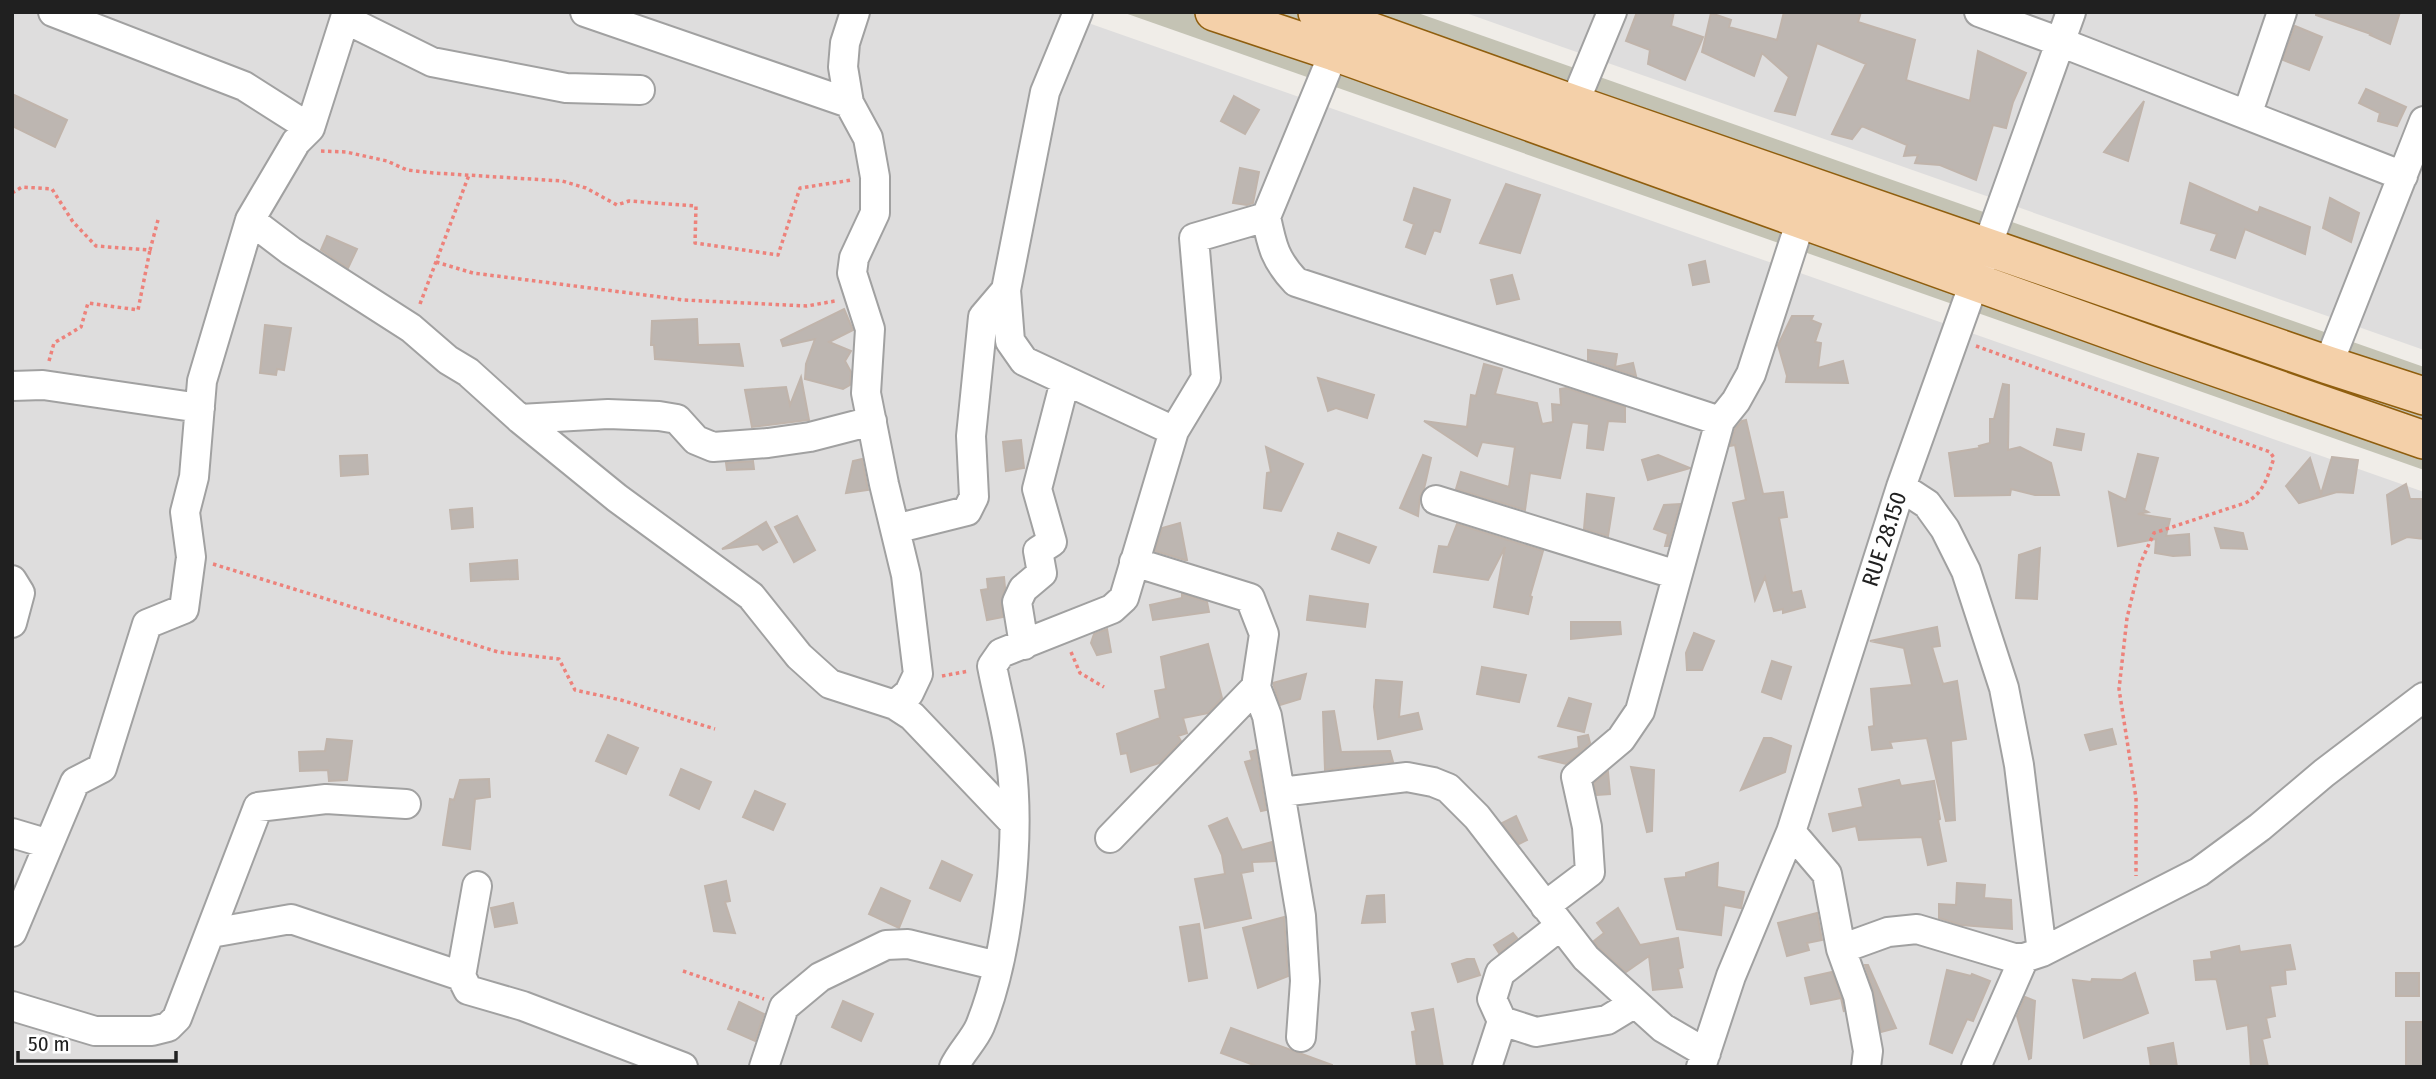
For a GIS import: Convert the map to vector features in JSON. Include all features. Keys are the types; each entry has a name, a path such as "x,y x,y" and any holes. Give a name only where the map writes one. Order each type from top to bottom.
{"main road":[{"path":"1214,12 1334,52 2424,440"},
{"path":"1317,12 1574,104 2424,396"}],"street":[{"path":"53,12 244,86 303,135"},
{"path":"585,12 849,103"},
{"path":"855,12 845,43 844,67 849,103 867,138 875,177 875,213 854,258 852,273 870,330 866,393 906,575 918,674 909,693 894,705"},
{"path":"1078,12 1045,92 1006,290 1010,341 1024,361 1174,431"},
{"path":"1574,104 1612,12"},
{"path":"1979,12 2403,176"},
{"name":"RUE 28.150","path":"1703,1060 1731,976 1791,832 1901,487 2071,12"},
{"path":"2247,115 2281,12"},
{"path":"12,932 75,782 102,768 147,624 184,609 191,557 185,512 194,477 202,380 250,220 303,135 346,16 432,62 566,88 640,90"},
{"path":"1334,52 1266,217 1273,250 1281,266 1296,282 1720,421"},
{"path":"2328,365 2424,121"},
{"path":"954,1067 979,1028 998,966 1011,886 1014,823 1011,761 992,666 1002,653 1112,609 1124,598 1174,431 1206,378 1194,238 1266,217"},
{"path":"1487,1067 1502,1021 1492,999 1500,974 1590,872 1587,827 1576,777 1621,739 1640,711 1720,421 1736,401 1751,373 1801,219"},
{"path":"250,220 291,251 411,328 448,360 468,372 520,419 617,498 751,596 799,656 830,684 894,705 912,716 1014,823"},
{"path":"895,529 967,511 974,497 971,436 983,317 1006,290"},
{"path":"1024,645 1017,602 1023,589 1042,573 1038,551 1052,542 1037,489 1065,381"},
{"path":"12,387 43,385 200,408"},
{"path":"520,419 608,414 659,416 677,419 696,440 713,447 810,437 872,421"},
{"path":"1901,487 1927,505 1945,529 1966,571 2004,688 2019,765 2033,955 1976,1067"},
{"path":"1436,500 1677,575"},
{"path":"1134,562 1250,598 1264,634 1256,688 1266,716 1301,916 1305,981 1301,1037"},
{"path":"12,580 20,593 12,623"},
{"path":"1110,838 1256,688"},
{"path":"1841,949 1888,932 1917,929 1999,954 2033,955 2199,872 2424,697"},
{"path":"1281,792 1407,777 1448,788 1477,817 1586,958 1662,1028 1703,1060"},
{"path":"12,1006 94,1031 152,1031 168,1027 177,1018 258,807 326,799 406,804"},
{"path":"1791,832 1828,874 1841,949 1858,996 1868,1051 1866,1067"},
{"path":"12,833 49,844"},
{"path":"477,886 461,976 468,990 523,1006 683,1067"},
{"path":"211,933 292,919 461,976"},
{"path":"764,1067 784,1007 820,976 887,945 908,944 998,966"},
{"path":"1502,1021 1536,1032 1607,1020 1635,1003"}],"path":[{"path":"303,135 316,150 346,152 387,161 407,170 562,181 586,188 617,205 629,201 696,206 695,243 778,256 800,188 875,177"},
{"path":"411,328 469,175"},
{"path":"12,193 22,187 52,188 73,222 96,246 150,250"},
{"path":"43,385 54,343 81,327 88,303 138,310 158,220"},
{"path":"436,262 473,273 684,300 807,306 858,296"},
{"path":"1954,338 2270,452 2274,458 2263,489 2256,497 2154,533 2140,564 2127,618 2119,689 2136,798 2136,881 2126,889 2132,906"},
{"path":"12,431 12,471"},
{"path":"191,557 498,652 559,659 575,690 621,700 715,729"},
{"path":"1061,631 1080,673 1104,687"},
{"path":"916,682 992,666"},
{"path":"683,971 784,1007"}],"shaded area":[{"path":"12,12 1057,12 2424,492 2424,1067 12,1067"},
{"path":"1122,12 1415,12 2424,367 2424,470"},
{"path":"1463,12 2424,12 2424,350"}],"building":[{"path":"1637,12 1674,12 1671,26 1703,37 1685,80 1648,64 1650,50 1626,41"},
{"path":"1784,12 1861,12 1858,22 1915,40 1906,80 1970,101 1978,51 2026,73 2013,102 2006,128 1993,125 1976,180 1940,165 1915,163 1918,155 1904,156 1907,145 1862,126 1852,139 1832,134 1866,64 1817,43 1795,115 1775,111 1789,77 1762,53 1754,76 1702,52 1711,13 1731,20 1729,27 1777,40"},
{"path":"2316,12 2400,12 2390,44 2371,34 2316,15"},
{"path":"2295,26 2322,37 2309,70 2283,60"},
{"path":"2366,89 2406,107 2397,126 2378,121 2380,113 2359,103"},
{"path":"12,94 67,120 55,147 12,126"},
{"path":"1234,96 1259,110 1245,134 1221,121"},
{"path":"2144,101 2128,161 2104,152"},
{"path":"1240,168 1259,172 1253,203 1247,205 1233,203"},
{"path":"2190,183 2258,213 2260,207 2310,227 2305,254 2245,229 2235,258 2211,250 2217,234 2181,223"},
{"path":"1506,184 1540,195 1520,253 1480,243"},
{"path":"1414,188 1450,200 1440,232 1434,230 1425,254 1406,247 1414,224 1404,220"},
{"path":"2330,198 2359,213 2351,242 2323,228"},
{"path":"327,236 357,249 348,268 321,250"},
{"path":"1705,261 1709,282 1693,285 1689,265"},
{"path":"1512,275 1519,299 1497,304 1491,280"},
{"path":"844,309 853,330 829,342 851,351 845,361 851,372 850,385 843,389 805,379 806,364 815,339 783,346 781,340"},
{"path":"1792,316 1813,316 1811,320 1821,324 1815,342 1821,343 1818,368 1843,361 1848,383 1786,382 1787,376 1778,345"},
{"path":"697,319 698,345 739,344 743,366 655,359 654,345 651,345 652,321"},
{"path":"265,325 291,328 284,370 277,369 276,375 260,373"},
{"path":"1588,350 1617,354 1615,367 1633,363 1636,376 1588,360"},
{"path":"1484,364 1502,369 1495,394 1537,403 1542,424 1553,422 1552,404 1561,405 1560,389 1566,388 1625,407 1625,422 1608,421 1603,450 1587,448 1589,424 1572,422 1560,478 1530,473 1525,510 1456,489 1461,472 1509,487 1515,447 1482,442 1477,456 1424,421 1467,427 1471,395 1476,396"},
{"path":"801,377 809,420 752,427 745,390 786,387 790,405"},
{"path":"1318,378 1374,395 1367,418 1336,408 1328,411"},
{"path":"2003,384 2009,385 2008,450 2020,447 2051,463 2059,495 2035,495 2011,489 2010,495 1955,496 1949,453 1980,448 1979,446 1990,443 1990,419 1994,419"},
{"path":"1746,420 1763,494 1783,492 1787,517 1779,518 1792,593 1801,591 1805,607 1783,613 1783,609 1774,611 1765,577 1755,600 1733,503 1746,500 1735,445 1730,446 1735,429"},
{"path":"2057,429 2084,434 2081,450 2054,445"},
{"path":"1021,440 1024,468 1006,471 1003,442"},
{"path":"1266,447 1303,464 1281,511 1264,508 1267,473 1271,472"},
{"path":"2138,454 2158,458 2144,510 2148,512 2138,514 2170,519 2166,536 2189,534 2190,555 2155,553 2156,539 2118,546 2109,492 2126,500"},
{"path":"367,455 368,474 341,476 340,456"},
{"path":"1423,455 1431,458 1420,496 1418,516 1400,508"},
{"path":"1658,455 1690,468 1648,480 1642,460"},
{"path":"2332,457 2358,460 2353,493 2337,492 2299,503 2286,486 2310,458 2321,494"},
{"path":"862,459 868,490 846,493 853,461"},
{"path":"753,461 754,469 727,470 726,463"},
{"path":"2406,484 2410,499 2424,499 2424,539 2407,537 2392,544 2387,495"},
{"path":"1587,494 1614,498 1608,536 1584,529"},
{"path":"1680,504 1668,546 1665,546 1668,534 1654,529 1664,505"},
{"path":"472,508 473,527 452,529 450,510"},
{"path":"797,516 815,550 794,562 775,527"},
{"path":"766,522 777,542 763,550 758,544 722,549"},
{"path":"1180,523 1187,560 1155,551 1162,528"},
{"path":"1457,524 1543,551 1530,596 1528,614 1494,607 1505,547 1488,580 1434,572 1439,546 1448,547"},
{"path":"2215,528 2243,533 2247,549 2221,548"},
{"path":"1338,533 1376,547 1369,563 1332,549"},
{"path":"2040,548 2037,599 2016,598 2019,555"},
{"path":"517,560 518,579 471,581 470,564"},
{"path":"1004,577 1005,588 1001,604 1003,617 987,620 981,590 988,589 987,579"},
{"path":"1182,594 1207,602 1209,612 1153,620 1150,605 1182,598"},
{"path":"1310,596 1368,604 1365,627 1307,620"},
{"path":"1571,622 1620,622 1621,634 1571,639"},
{"path":"1937,627 1940,646 1932,647 1943,684 1957,681 1966,739 1951,741 1955,820 1946,821 1927,738 1890,742 1892,748 1872,750 1869,727 1874,726 1871,689 1912,685 1904,648 1870,641"},
{"path":"1107,629 1111,652 1097,655 1091,643 1094,634"},
{"path":"1694,633 1714,641 1702,670 1687,670 1686,653"},
{"path":"1208,644 1222,698 1208,713 1183,718 1187,733 1178,736 1181,741 1159,763 1131,772 1127,753 1121,754 1117,734 1160,718 1155,691 1166,689 1161,657"},
{"path":"1772,661 1791,667 1781,699 1762,692"},
{"path":"1482,667 1526,675 1519,702 1477,694"},
{"path":"1306,674 1300,699 1280,705 1273,683"},
{"path":"1376,680 1402,682 1399,717 1418,713 1422,729 1378,739 1374,707"},
{"path":"1569,698 1591,704 1584,732 1558,726"},
{"path":"1334,711 1341,752 1390,751 1393,762 1325,770 1323,712"},
{"path":"2112,729 2116,744 2090,750 2085,735"},
{"path":"608,735 638,748 626,774 596,761"},
{"path":"1588,735 1590,743 1566,764 1538,757 1579,748 1578,737"},
{"path":"1764,738 1791,746 1785,772 1741,790"},
{"path":"327,739 352,741 347,780 329,781 328,770 300,771 299,752 325,751"},
{"path":"1256,750 1266,810 1261,811 1245,762 1252,760 1250,752"},
{"path":"1631,767 1654,770 1652,831 1647,832"},
{"path":"681,769 711,782 699,809 670,795"},
{"path":"1608,772 1610,794 1597,795 1594,783"},
{"path":"489,779 490,797 475,799 470,849 443,845 450,799 454,800 460,780"},
{"path":"1899,780 1901,786 1934,781 1946,861 1928,865 1922,837 1859,840 1856,826 1833,831 1829,814 1863,807 1859,789"},
{"path":"755,791 785,804 773,830 743,817"},
{"path":"1516,816 1527,840 1519,844 1502,823"},
{"path":"1227,818 1242,850 1272,842 1275,861 1252,862 1253,871 1241,873 1251,918 1205,928 1195,879 1225,874 1222,855 1209,826"},
{"path":"942,861 972,875 960,901 930,888"},
{"path":"1718,863 1717,887 1744,892 1741,908 1724,905 1721,935 1677,929 1665,879 1686,877 1686,873"},
{"path":"726,881 730,901 725,902 735,933 714,931 705,886"},
{"path":"1957,883 1985,885 1984,898 2011,900 2012,929 1961,925 1939,918 1939,904 1956,905"},
{"path":"881,888 910,901 899,928 869,914"},
{"path":"1384,895 1385,922 1362,923 1367,896"},
{"path":"513,903 517,923 495,927 491,908"},
{"path":"1618,908 1640,945 1678,938 1683,967 1678,969 1682,987 1653,990 1649,956 1626,972 1598,947 1594,941 1604,933 1597,923"},
{"path":"1817,913 1822,940 1807,943 1809,950 1787,956 1778,923"},
{"path":"1284,917 1288,976 1258,988 1243,928"},
{"path":"1199,924 1207,978 1189,981 1180,927"},
{"path":"1513,933 1517,938 1499,953 1494,945"},
{"path":"2290,945 2295,969 2285,970 2286,984 2270,986 2275,1016 2266,1018 2270,1037 2262,1039 2268,1067 2251,1067 2248,1025 2227,1029 2217,981 2196,980 2194,961 2212,959 2211,952 2239,946 2240,952"},
{"path":"1474,959 1480,975 1458,982 1452,964"},
{"path":"1865,965 1868,965 1896,1028 1881,1032 1874,993"},
{"path":"1947,970 1971,976 1972,974 1990,981 1973,1021 1967,1019 1952,1053 1930,1044"},
{"path":"1832,972 1842,1000 1844,1012 1841,998 1811,1004 1805,978"},
{"path":"2135,973 2148,1013 2084,1038 2073,980 2122,980"},
{"path":"2396,973 2419,973 2419,996 2396,996"},
{"path":"2025,997 2035,1001 2029,1059 2017,1016"},
{"path":"843,1001 873,1014 861,1041 832,1027"},
{"path":"739,1002 764,1014 755,1041 728,1029"},
{"path":"1433,1009 1443,1067 1417,1067 1412,1032 1416,1031 1412,1013"},
{"path":"2406,1022 2424,1022 2424,1067 2406,1067"},
{"path":"1231,1028 1332,1067 1259,1067 1221,1053"},
{"path":"2173,1043 2177,1067 2151,1067 2148,1048"}]}
